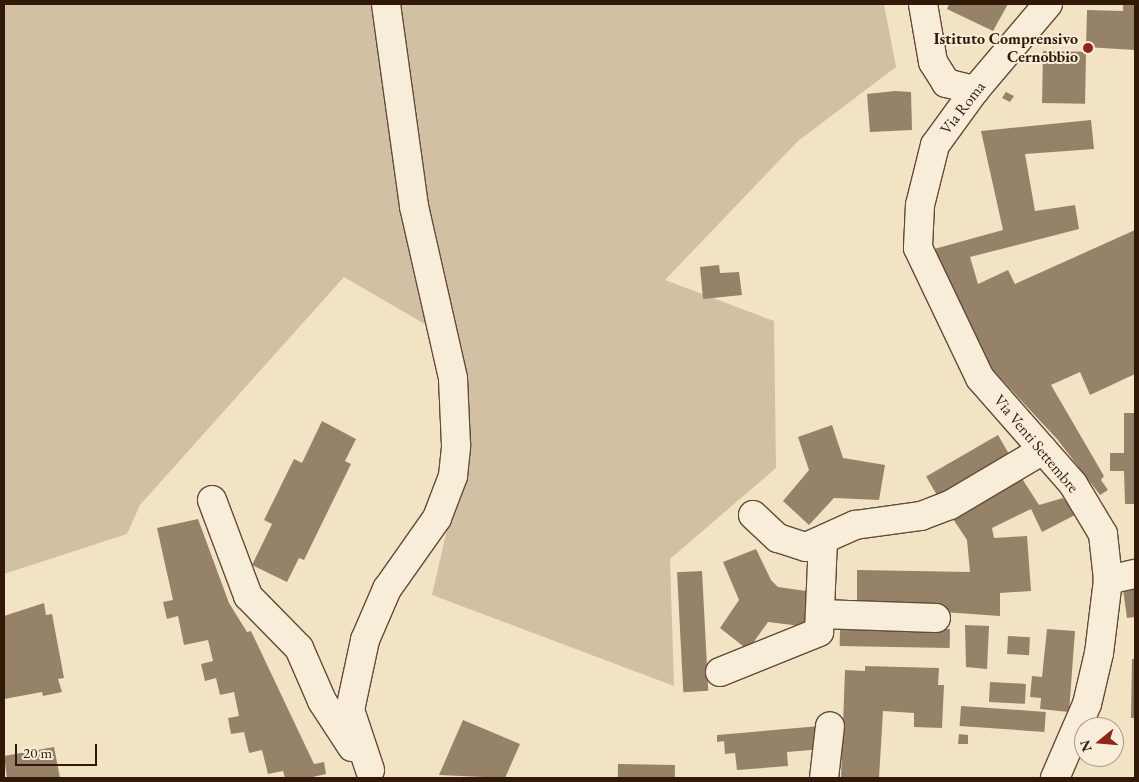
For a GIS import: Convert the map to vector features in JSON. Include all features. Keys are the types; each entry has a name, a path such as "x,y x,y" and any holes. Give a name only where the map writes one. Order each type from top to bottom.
{"street":[{"path":"373,774 350,710 365,640 388,589 437,518 453,476 456,445 454,378 414,206 386,4"},
{"path":"923,4 933,62 946,83 975,90"},
{"name":"Via Roma","path":"935,144 975,90 1048,4"},
{"name":"Via Venti Settembre","path":"935,144 920,205 918,248 980,378 1073,484 1103,534 1108,580 1099,653 1087,704 1055,778"},
{"path":"752,515 778,538 806,547 823,542 855,525 921,516 950,506 1044,450"},
{"path":"212,500 248,596 299,648 322,701 373,774"},
{"path":"720,672 819,632 823,542"},
{"path":"1108,580 1135,574"},
{"path":"820,614 936,618"},
{"path":"824,778 830,726"}],"shaded area":[{"path":"4,4 884,4 896,67 798,141 665,280 774,321 776,468 670,559 674,686 432,595 466,446 447,337 344,277 140,505 127,534 4,574"}],"building":[{"path":"949,4 1008,4 993,31 947,9"},
{"path":"1123,4 1135,4 1135,50 1086,47 1087,10 1123,11"},
{"path":"1043,51 1086,52 1085,104 1042,103"},
{"path":"895,91 911,92 912,130 870,132 867,94"},
{"path":"1006,92 1014,96 1010,102 1002,98"},
{"path":"1091,120 1094,149 1025,154 1035,211 1075,205 1079,229 970,257 978,284 1008,270 1015,284 1135,230 1135,374 1090,395 1080,372 1051,385 1104,476 1101,480 1108,490 1100,495 1057,439 990,367 934,249 1003,230 981,131"},
{"path":"719,265 720,273 739,272 742,295 703,299 700,267"},
{"path":"1124,413 1135,413 1135,504 1125,504 1124,471 1110,471 1110,453 1124,453"},
{"path":"322,421 356,439 345,461 351,464 304,560 299,558 287,582 252,565 272,524 264,520 294,459 302,463"},
{"path":"832,425 843,458 885,465 879,500 834,498 809,525 783,501 809,470 798,437"},
{"path":"998,435 1010,456 938,497 926,476"},
{"path":"1021,477 1039,505 1063,498 1077,514 1042,532 1031,509 992,528 994,538 1027,536 1031,591 1000,593 1000,616 857,606 857,570 970,572 967,540 953,519"},
{"path":"198,519 229,603 247,632 251,631 314,764 324,762 326,774 308,778 285,778 283,771 268,774 262,750 249,753 244,732 231,734 228,718 239,716 234,692 220,695 216,678 205,681 201,664 213,661 208,640 184,645 178,616 167,619 163,602 173,600 157,528"},
{"path":"756,549 771,580 778,587 813,592 809,627 768,622 748,650 720,628 739,600 723,562"},
{"path":"702,571 708,691 683,692 677,572"},
{"path":"1135,588 1135,617 1127,618 1123,589"},
{"path":"44,603 46,615 52,614 64,678 58,679 62,692 43,696 42,692 4,699 4,616"},
{"path":"965,625 989,626 987,669 966,667"},
{"path":"840,627 950,629 950,648 840,646"},
{"path":"1047,629 1075,631 1069,712 1040,709 1041,698 1030,697 1032,676 1042,677"},
{"path":"1008,636 1030,637 1029,655 1007,654"},
{"path":"1132,659 1135,659 1135,718 1131,718"},
{"path":"865,666 939,668 938,685 944,685 942,728 914,727 914,713 883,711 879,778 841,778 845,670 865,671"},
{"path":"990,682 1026,684 1025,704 989,702"},
{"path":"961,706 1046,712 1044,732 960,726"},
{"path":"463,720 520,744 505,778 439,775"},
{"path":"820,726 823,749 787,752 788,766 737,770 735,753 725,754 724,741 717,742 717,735"},
{"path":"959,734 968,735 968,744 958,744"},
{"path":"54,747 60,778 7,778 4,756"},
{"path":"618,764 675,765 675,778 618,778"}],"place":[{"name":"Istituto Comprensivo Cernobbio","path":"1088,48"}]}
